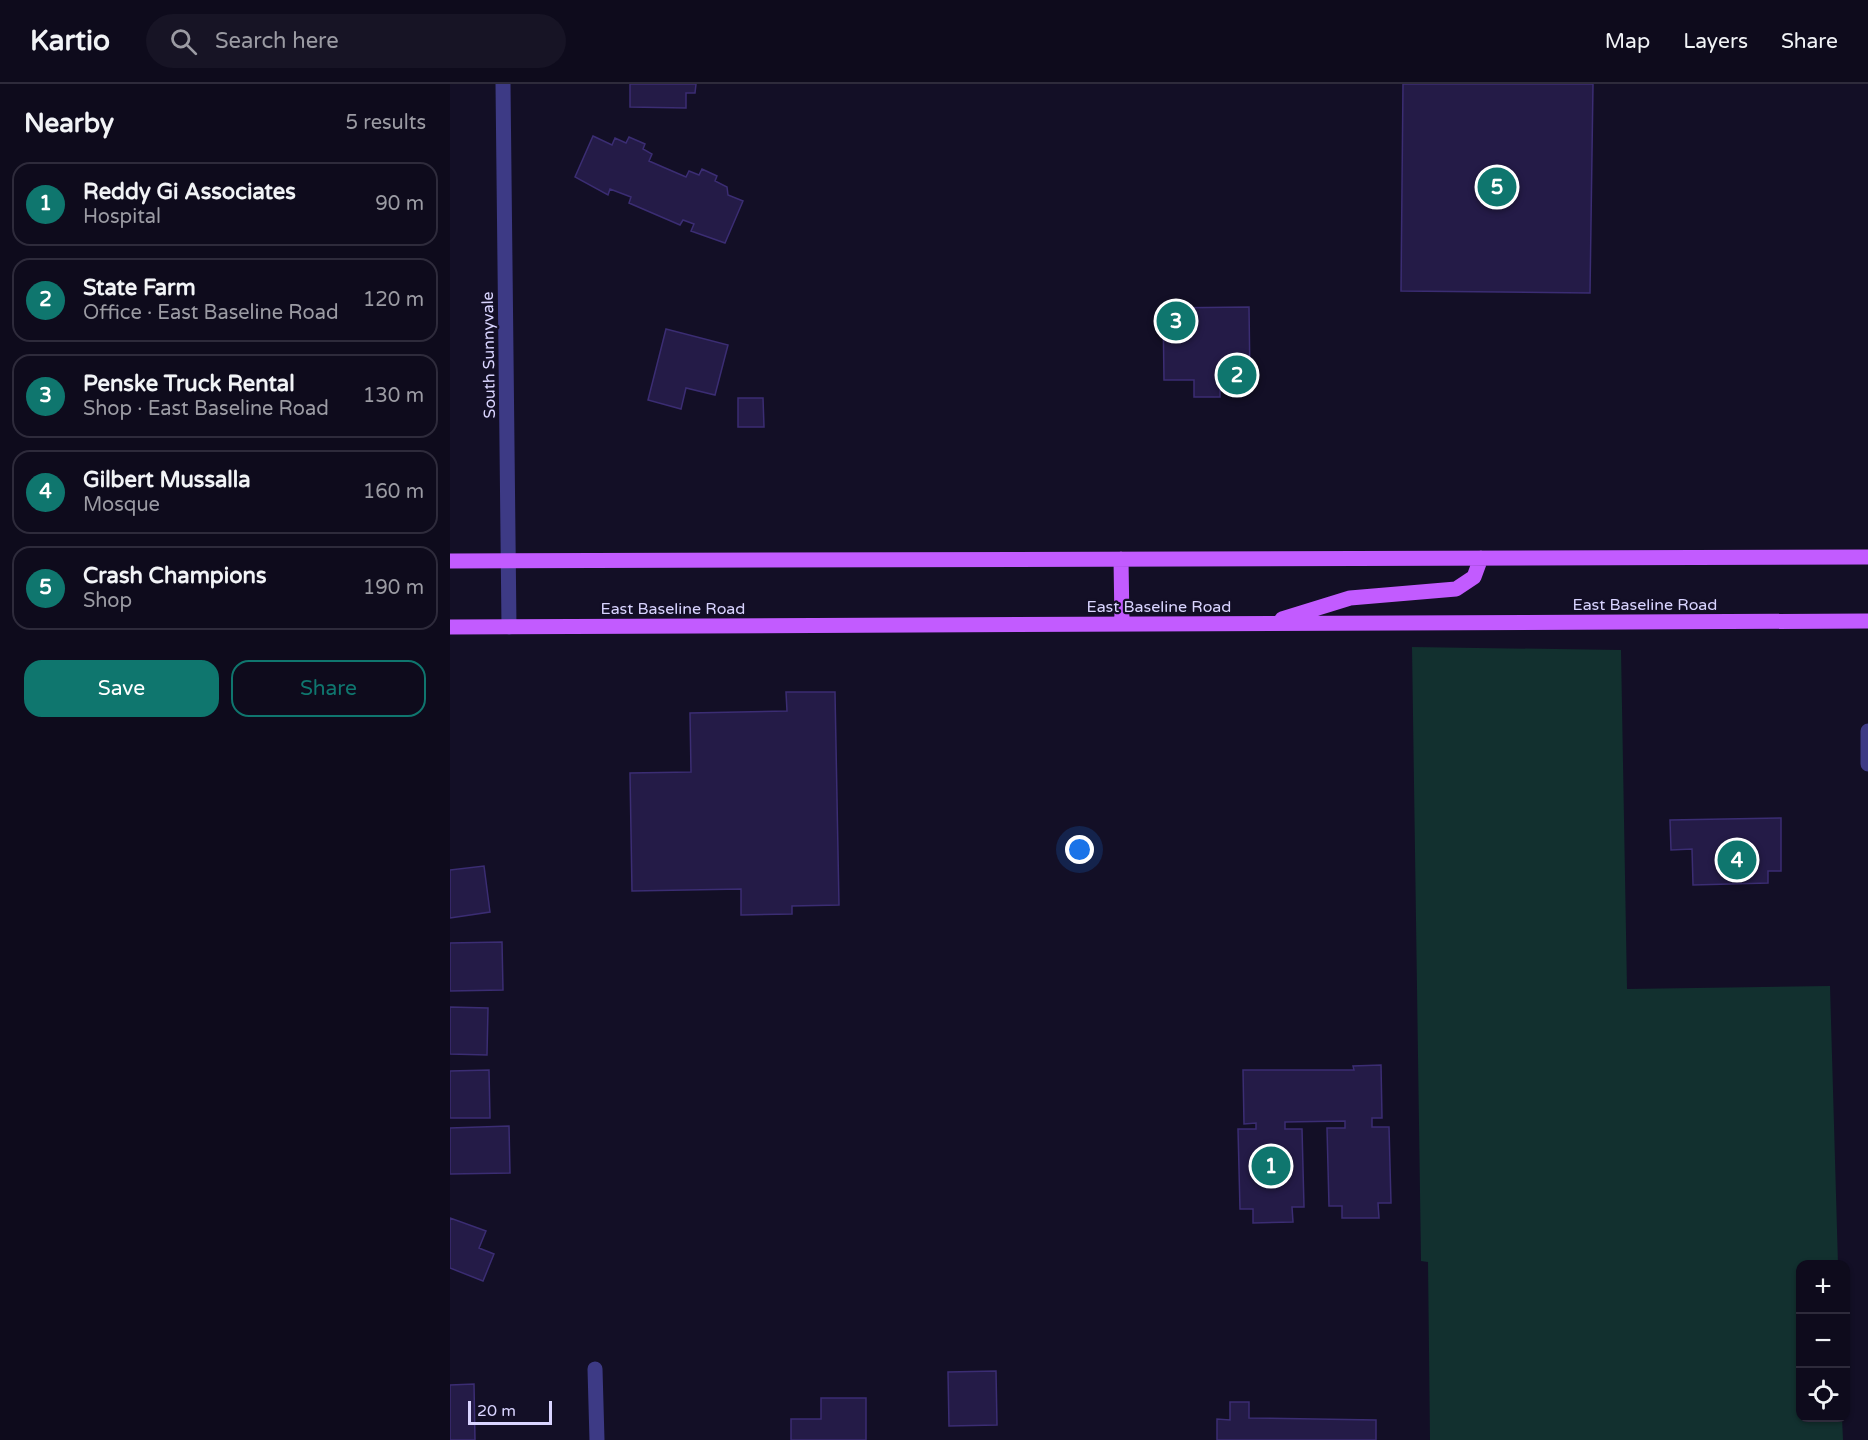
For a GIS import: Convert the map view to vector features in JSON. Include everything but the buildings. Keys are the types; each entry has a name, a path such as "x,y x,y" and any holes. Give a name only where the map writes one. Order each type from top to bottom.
{"main road":[{"path":"450,561 1868,557"},
{"path":"1268,623 1350,598 1370,595 1436,593 1456,589 1474,577 1481,558"},
{"path":"1121,559 1122,624"},
{"name":"East Baseline Road","path":"450,627 1868,621"}],"street":[{"name":"South Sunnyvale","path":"503,84 509,627"},
{"path":"1868,731 1868,764"},
{"path":"595,1369 597,1440"}],"green space":[{"path":"1412,647 1621,650 1627,989 1830,986 1838,1260 1796,1260 1796,1422 1842,1422 1843,1440 1430,1440 1428,1262 1421,1261"}],"place":[{"name":"Crash Champions","path":"1497,187"},
{"name":"Penske Truck Rental","path":"1176,321"},
{"name":"State Farm","path":"1237,375"},
{"name":"Gilbert Mussalla","path":"1737,860"},
{"name":"Reddy Gi Associates","path":"1271,1166"}]}
